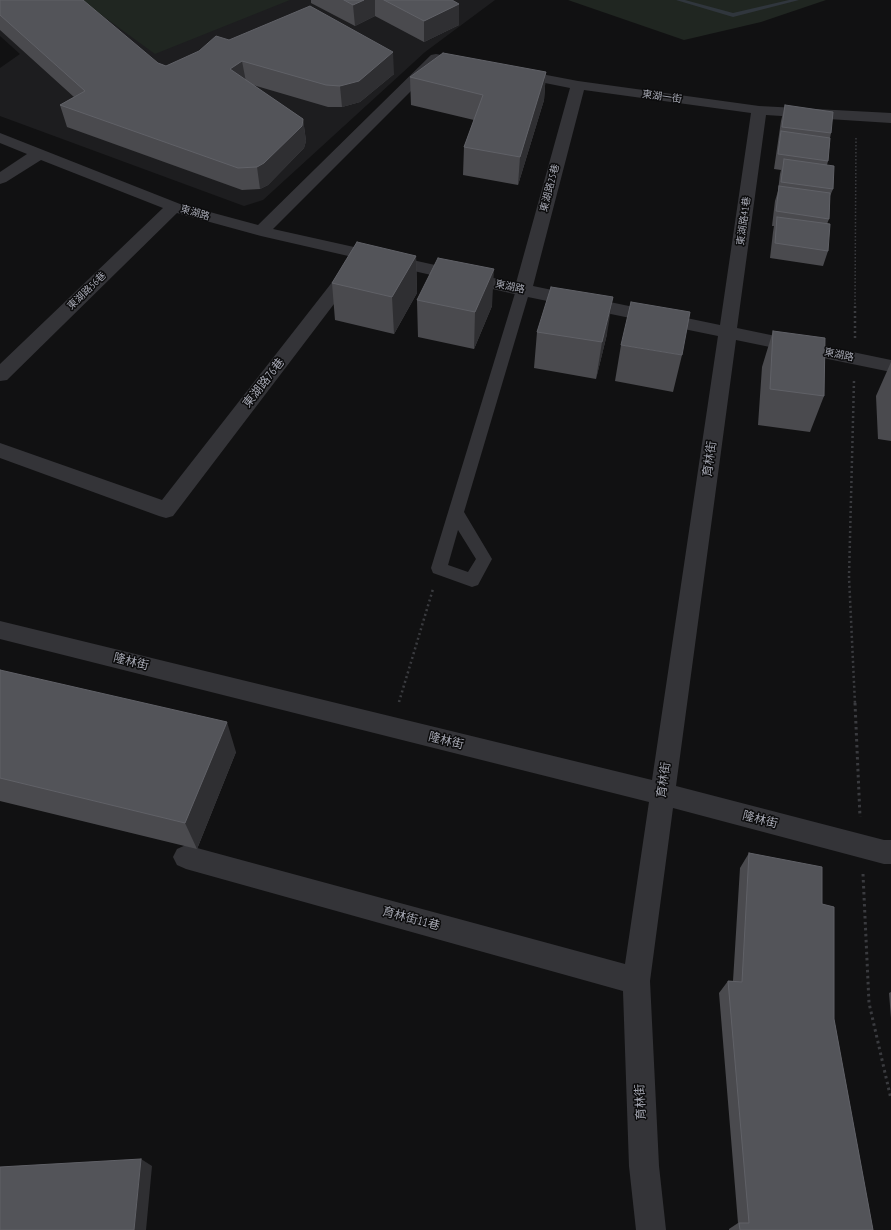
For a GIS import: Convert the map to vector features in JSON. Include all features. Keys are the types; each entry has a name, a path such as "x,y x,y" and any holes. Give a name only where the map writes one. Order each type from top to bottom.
{"street":[{"path":"261,231 436,58 481,66"},
{"name":"東湖一街","path":"503,71 578,85 759,110 891,118"},
{"name":"東湖路25巷","path":"523,290 578,85"},
{"name":"東湖路41巷","path":"729,332 759,110"},
{"name":"東湖路","path":"0,138 174,207 261,231 362,256 891,366"},
{"path":"0,179 40,154"},
{"name":"東湖路56巷","path":"0,375 174,207"},
{"name":"東湖路76巷","path":"0,450 166,510 362,256"},
{"name":"育林街","path":"651,1230 644,1166 636,981 729,332"},
{"name":"隆林街","path":"0,630 662,794 884,852 891,852"},
{"name":"育林街11巷","path":"186,857 636,981"}],"lane":[{"path":"456,512 484,559 472,580 439,568 523,290"}],"path":[{"path":"856,136 854,359 849,577 869,1003 891,1099"},
{"path":"392,727 439,568"}],"shaded area":[{"path":"0,0 495,0 425,52 263,200 244,206 0,116 0,68 20,54 0,36"},
{"path":"81,0 290,0 155,54"},
{"path":"568,0 826,0 761,22 684,40"}],"building":[{"path":"0,0 83,0 158,63 166,66 199,51 216,36 229,40 310,6 393,52 359,81 340,86 326,85 242,61 230,69 303,119 302,126 264,163 257,167 238,168 60,105 85,91 0,15"},
{"path":"344,0 364,0 353,5"},
{"path":"384,0 452,0 459,4 424,21"},
{"path":"443,53 546,72 520,157 464,147 483,95 410,77"},
{"path":"785,105 833,112 831,133 782,127"},
{"path":"781,131 830,138 828,161 778,154"},
{"path":"784,159 834,166 833,189 781,182"},
{"path":"779,186 830,193 829,219 776,211"},
{"path":"777,217 830,224 828,251 775,243"},
{"path":"357,242 416,256 392,297 332,283"},
{"path":"438,258 494,269 475,312 417,300"},
{"path":"551,287 613,297 602,342 537,332"},
{"path":"631,302 690,312 682,355 621,345"},
{"path":"773,331 825,338 824,396 770,389"},
{"path":"0,670 227,722 185,823 0,778"},
{"path":"749,853 822,867 822,904 834,907 834,1019 873,1230 740,1230 739,1223 749,1223 728,981 742,982"},
{"path":"141,1159 134,1230 0,1230 0,1167"}],"waterway":[{"path":"679,0 733,15 796,0"}]}
